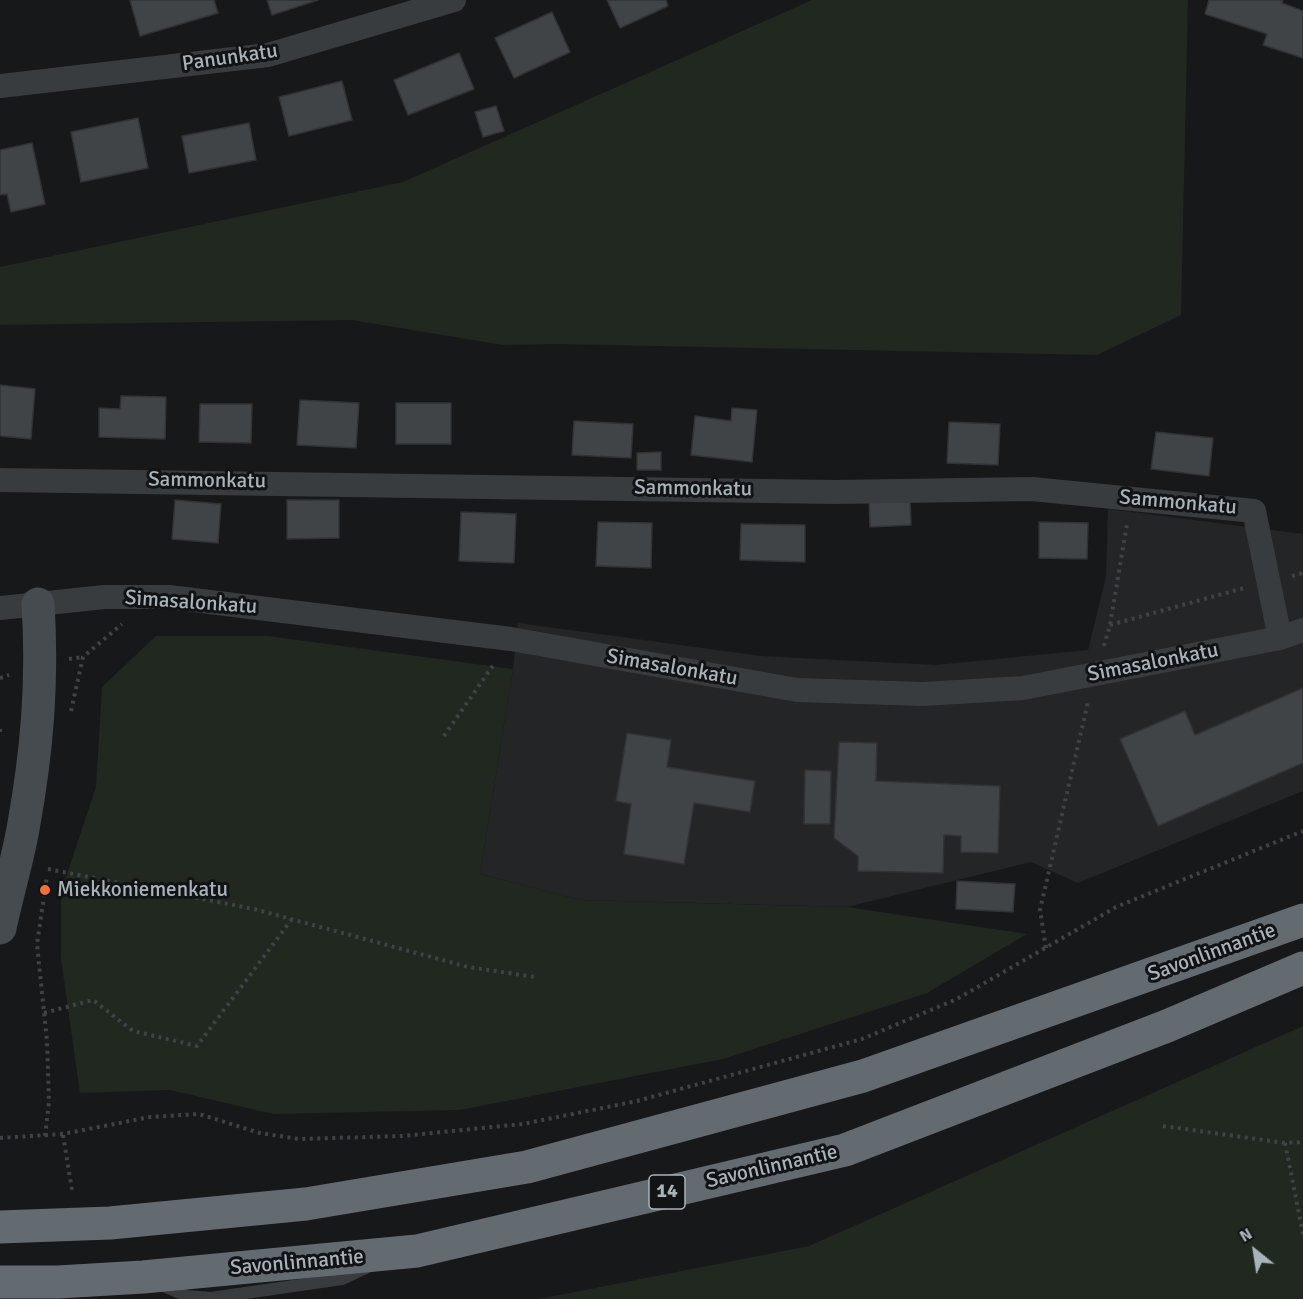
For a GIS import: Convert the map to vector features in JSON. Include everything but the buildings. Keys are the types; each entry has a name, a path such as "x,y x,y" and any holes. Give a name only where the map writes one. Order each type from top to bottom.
{"highway":[{"name":"Savonlinnantie","path":"0,1227 110,1223 306,1204 527,1167 863,1076 1303,920"},
{"name":"Savonlinnantie","path":"3,1283 143,1277 417,1251 845,1150 1167,1026 1303,968"}],"street":[{"name":"Panunkatu","path":"0,86 268,55 454,0"},
{"name":"Sammonkatu","path":"0,480 834,492 1032,489 1254,511 1269,581 1292,634"},
{"name":"Simasalonkatu","path":"0,608 104,597 169,597 511,639 797,690 923,694 1023,688 1292,634"},
{"path":"2,913 23,830 39,718 42,664 38,604"}],"path":[{"path":"1046,948 1040,910 1094,675 1110,625 1131,499"},
{"path":"1110,625 1269,581"},
{"path":"71,713 83,657 126,622"},
{"path":"444,736 511,639"},
{"path":"0,1138 63,1134 150,1117 199,1114 260,1132 300,1139 402,1136 523,1124 637,1101 862,1039 957,999 1116,907 1303,831"},
{"path":"45,1136 49,1102 37,944 50,858"},
{"path":"48,869 141,886 292,920 468,968 535,977"},
{"path":"44,1013 93,1000 133,1030 197,1046 292,920"},
{"path":"1163,1126 1285,1143 1303,1142"},
{"path":"63,1134 72,1190"},
{"path":"1285,1143 1303,1234"}],"shaded area":[{"path":"812,0 1188,0 1181,315 1097,355 558,344 503,345 352,320 0,325 0,267 403,182"},
{"path":"1108,509 1303,534 1303,791 1078,883 1031,862 847,907 581,900 480,874 513,669 518,623 762,656 936,665 1088,650 1106,577"},
{"path":"156,636 268,636 513,669 480,874 581,900 847,907 1027,934 927,993 723,1059 460,1110 273,1114 170,1090 80,1093 61,959 61,892 96,787 102,687"},
{"path":"1303,1026 1303,1299 539,1299 809,1246"}],"place":[{"name":"Miekkoniemenkatu","path":"45,890"}]}
